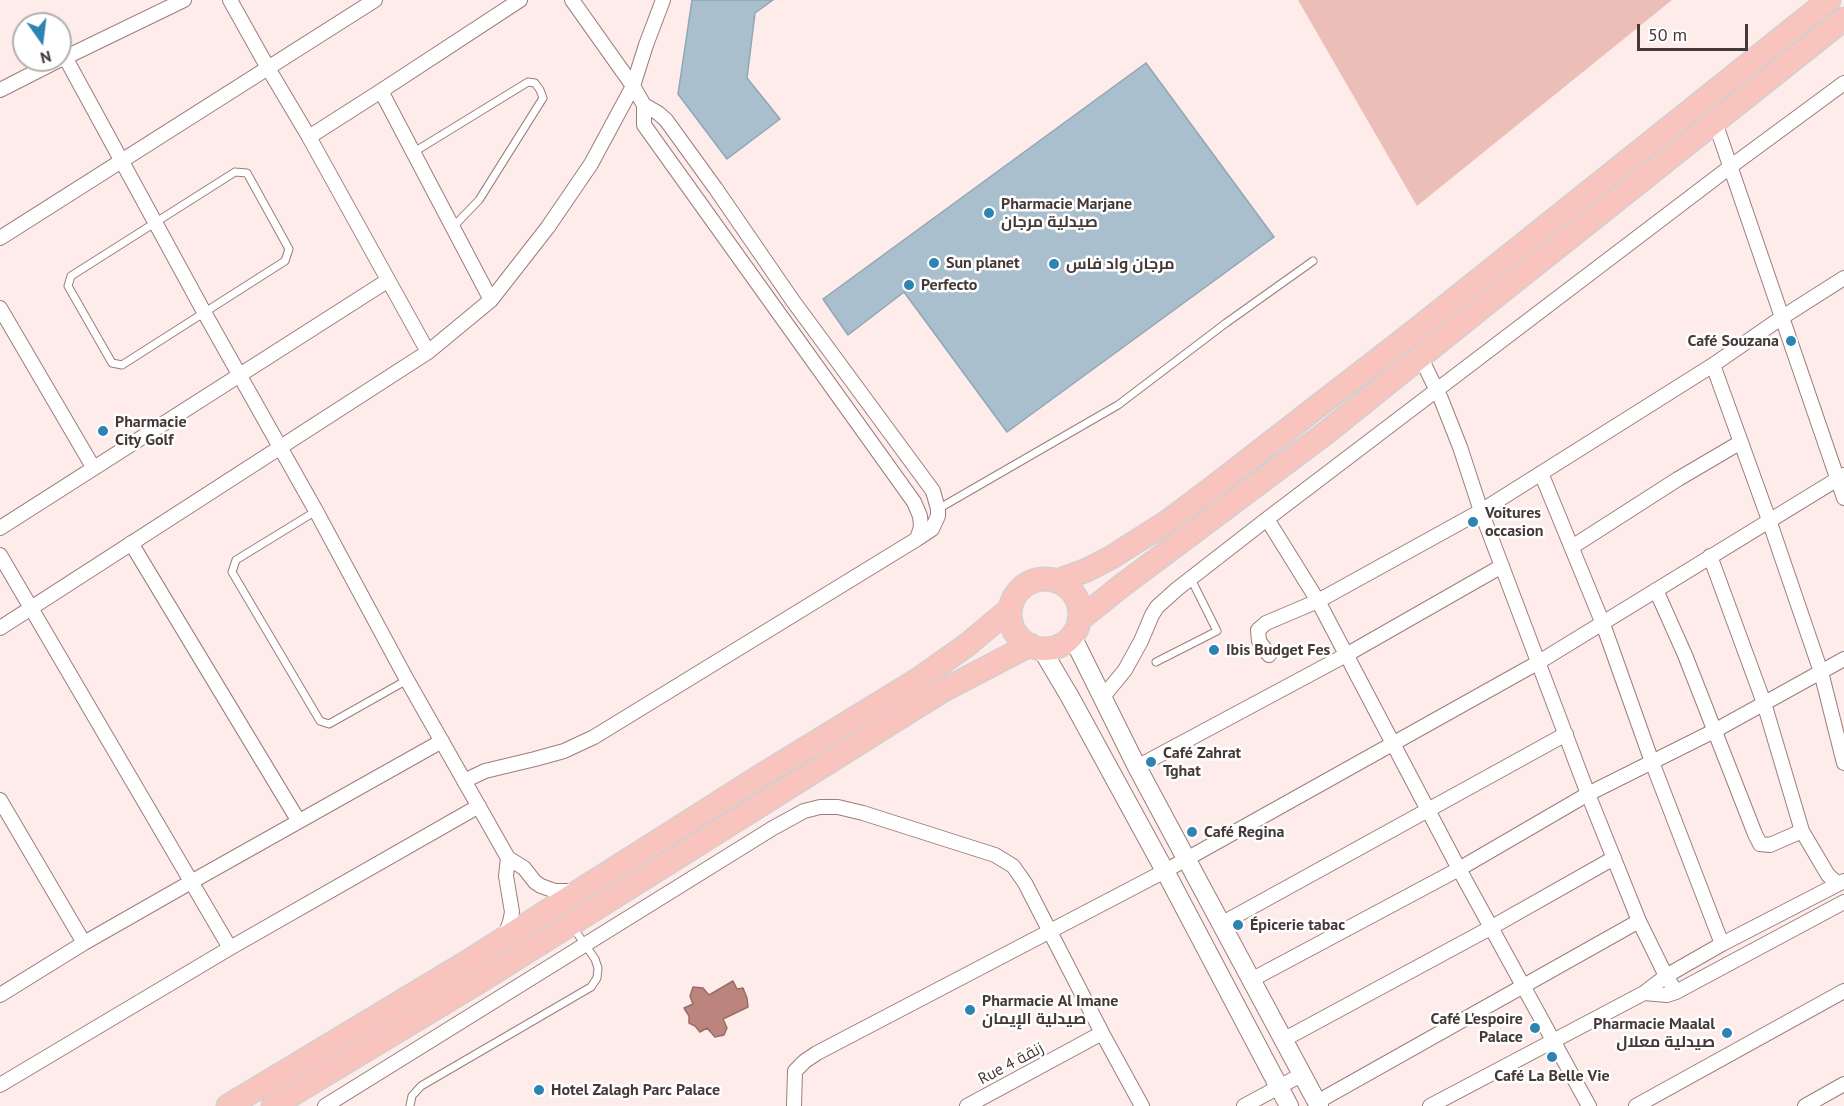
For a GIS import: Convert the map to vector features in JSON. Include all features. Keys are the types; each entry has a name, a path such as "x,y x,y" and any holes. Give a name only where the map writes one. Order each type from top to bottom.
{"main road":[{"path":"1058,581 1112,557 1167,522 1211,489 1415,331 1829,0"},
{"path":"273,1106 571,924 942,692 1036,647 1058,646 1120,587 1328,432 1420,356 1844,19"},
{"path":"1036,647 1023,641 1012,627 1010,609 1012,601 1023,586 1040,579 1058,581 1066,586 1077,601 1080,610 1076,628"},
{"path":"228,1106 502,940 759,777 920,679 967,645 1010,609"}],"street":[{"path":"72,54 184,0"},
{"path":"230,0 428,352"},
{"path":"0,238 375,0"},
{"path":"309,137 520,0"},
{"path":"572,0 644,105 644,126 648,134 914,502 921,522 917,539"},
{"path":"0,627 428,352 491,300 548,227 591,164 633,86 663,0"},
{"path":"0,90 36,72"},
{"path":"70,72 123,160 204,312 508,858 524,868 535,882 548,890 573,892 589,885"},
{"path":"1102,698 1125,670 1142,641 1157,607 1267,519 1730,167 1844,84"},
{"path":"381,91 491,300"},
{"path":"465,781 485,771 564,751 594,737 917,539 932,529 938,516 933,491 793,301 666,120 644,105"},
{"path":"1715,122 1781,318 1840,477 1844,498"},
{"path":"1269,655 1259,641 1258,630 1266,623 1318,601 1480,511 1713,365 1844,278"},
{"path":"0,528 387,280"},
{"path":"0,308 93,467"},
{"path":"1420,356 1460,447 1480,511 1639,921 1676,992"},
{"path":"1713,365 1821,672 1844,763"},
{"path":"1572,547 1678,479 1741,442"},
{"path":"1541,472 1602,624 1722,944"},
{"path":"793,1105 795,1071 817,1053 1165,871 1539,662 1840,477"},
{"path":"1267,519 1318,601 1459,869 1589,1106"},
{"path":"131,543 298,820"},
{"path":"0,555 230,948"},
{"path":"1710,556 1764,703 1802,831 1828,875 1841,882"},
{"path":"1137,767 1346,655 1502,566"},
{"path":"1656,590 1716,730 1760,844 1770,845 1802,831"},
{"path":"1076,628 1102,698 1137,767 1318,1104 1639,921"},
{"path":"1036,647 1070,697 1289,1106"},
{"path":"1251,980 1459,869 1588,794 1716,730 1844,659"},
{"path":"1221,924 1566,734"},
{"path":"0,995 84,943 298,820 442,741"},
{"path":"0,800 84,943"},
{"path":"0,1085 230,948 479,806"},
{"path":"326,1106 773,828 804,811 820,807 838,807 863,813 995,855 1013,866 1051,931 1102,1033 1142,1106"},
{"path":"502,940 512,912 506,876 508,858"},
{"path":"1283,1040 1614,858"},
{"path":"1430,1106 1644,993 1666,975 1841,882"},
{"path":"1644,993 1667,995 1676,992 1844,902"},
{"path":"1636,1106 1844,991"},
{"name":"Rue 4 زنقة","path":"967,1106 1102,1033"},
{"path":"1244,1106 1301,1075"},
{"path":"1805,1106 1844,1084"}],"lane":[{"path":"414,152 528,82 535,83 540,90 543,98 479,200 454,226"},
{"path":"236,172 247,173 289,249 285,261 204,312 122,365 112,363 68,286 71,276 156,221 236,172"},
{"path":"938,509 1118,405 1226,323 1313,261"},
{"path":"316,511 236,560 232,572 320,721 329,724 407,680"},
{"path":"1156,662 1217,631 1191,579"},
{"path":"410,1106 412,1096 421,1086 591,987 597,978 598,968 595,959 571,924"}],"shaded area":[{"path":"1298,0 1672,0 1417,206"},
{"path":"733,981 737,989 743,988 748,1007 723,1019 727,1028 724,1035 715,1037 707,1028 700,1032 689,1023 689,1016 684,1008 693,1004 690,996 693,987 703,988 709,995"}],"building":[{"path":"692,0 773,0 755,13 747,78 780,119 727,159 678,94"},
{"name":"مرجان واد فاس","path":"1146,63 1274,237 1007,432 904,292 848,335 823,299"}],"place":[{"name":"Pharmacie Marjane صيدلية مرجان","path":"989,213"},
{"name":"Sun planet","path":"934,263"},
{"name":"مرجان واد فاس","path":"1054,264"},
{"name":"Perfecto","path":"909,285"},
{"name":"Café Souzana","path":"1791,341"},
{"name":"Pharmacie City Golf","path":"103,431"},
{"name":"Voitures occasion","path":"1473,522"},
{"name":"Ibis Budget Fes","path":"1214,650"},
{"name":"Café Zahrat Tghat","path":"1151,762"},
{"name":"Café Regina","path":"1192,832"},
{"name":"Épicerie tabac","path":"1238,925"},
{"name":"Pharmacie Al Imane صيدلية الإيمان","path":"970,1010"},
{"name":"Café L'espoire Palace","path":"1535,1028"},
{"name":"Pharmacie Maalal صيدلية معلال","path":"1727,1033"},
{"name":"Café La Belle Vie","path":"1552,1057"},
{"name":"Hotel Zalagh Parc Palace","path":"539,1090"}]}
